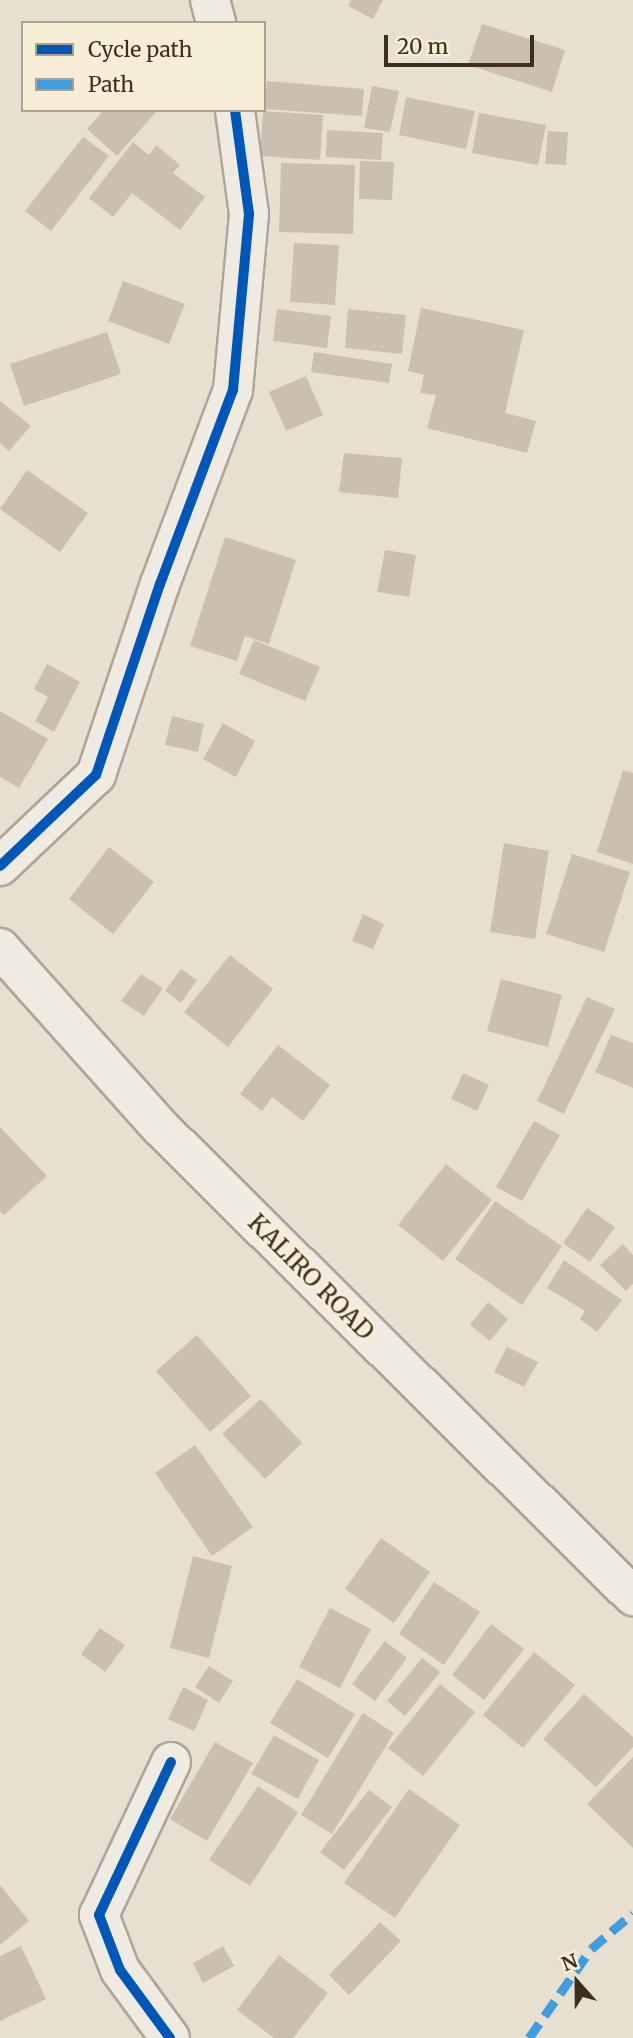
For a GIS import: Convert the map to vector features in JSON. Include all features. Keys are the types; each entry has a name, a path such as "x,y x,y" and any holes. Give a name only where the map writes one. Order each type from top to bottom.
{"street":[{"path":"210,0 215,21"},
{"path":"0,866 96,775 160,584 233,390 249,214 235,112"},
{"name":"KALIRO ROAD","path":"0,948 160,1128 633,1596"},
{"path":"170,2038 120,1970 99,1914 171,1762"}],"building":[{"path":"351,0 383,0 373,19 348,6"},
{"path":"482,24 565,50 552,92 468,65"},
{"path":"267,81 364,89 362,116 266,109"},
{"path":"372,86 399,91 390,132 364,128"},
{"path":"406,97 475,111 466,149 399,135"},
{"path":"102,112 156,112 117,156 87,129"},
{"path":"263,112 323,115 320,160 260,156"},
{"path":"479,113 546,125 538,165 472,153"},
{"path":"327,130 383,133 381,160 326,157"},
{"path":"548,131 568,132 566,165 545,164"},
{"path":"83,137 109,156 51,231 25,211"},
{"path":"133,142 149,155 156,145 180,165 173,173 205,197 180,230 132,193 113,217 89,198"},
{"path":"360,161 394,162 392,200 359,199"},
{"path":"281,163 355,165 353,234 279,232"},
{"path":"294,243 339,245 335,305 290,302"},
{"path":"123,281 185,304 169,344 108,321"},
{"path":"421,308 524,330 505,413 536,421 527,453 427,428 436,395 420,393 424,375 408,371"},
{"path":"277,309 331,316 327,348 273,341"},
{"path":"348,309 406,315 402,354 345,348"},
{"path":"107,332 121,374 24,406 10,364"},
{"path":"314,352 392,364 389,383 311,372"},
{"path":"306,376 323,415 286,431 269,392"},
{"path":"0,401 31,426 9,451 0,443"},
{"path":"344,453 402,458 398,498 339,492"},
{"path":"27,470 88,513 60,552 0,509"},
{"path":"225,537 296,560 269,644 245,636 237,661 190,646"},
{"path":"385,550 416,555 409,597 377,592"},
{"path":"254,640 320,667 305,701 239,674"},
{"path":"47,664 80,682 54,732 35,721 48,697 34,689"},
{"path":"0,711 48,739 19,788 0,777"},
{"path":"172,716 204,724 198,752 165,745"},
{"path":"223,723 255,741 236,777 203,759"},
{"path":"623,770 633,773 633,864 597,852"},
{"path":"504,843 549,851 535,939 490,932"},
{"path":"109,847 154,882 113,934 69,899"},
{"path":"572,854 630,872 604,952 546,934"},
{"path":"363,914 384,924 373,949 352,941"},
{"path":"230,955 273,989 228,1047 184,1012"},
{"path":"181,969 197,980 181,1003 165,991"},
{"path":"141,974 163,988 144,1016 121,1001"},
{"path":"501,979 562,995 548,1047 487,1031"},
{"path":"587,997 615,1009 564,1114 537,1101"},
{"path":"611,1035 633,1043 633,1088 595,1072"},
{"path":"278,1045 330,1085 303,1121 272,1097 262,1111 240,1094"},
{"path":"463,1073 489,1085 477,1111 451,1099"},
{"path":"534,1121 560,1135 522,1201 496,1187"},
{"path":"0,1127 47,1176 4,1215 0,1211"},
{"path":"446,1164 492,1200 443,1261 398,1225"},
{"path":"495,1201 562,1246 522,1305 455,1259"},
{"path":"587,1208 615,1227 590,1262 563,1243"},
{"path":"623,1244 633,1255 633,1284 626,1291 600,1265"},
{"path":"564,1260 622,1300 597,1332 580,1319 585,1311 547,1288"},
{"path":"488,1302 508,1319 490,1341 470,1325"},
{"path":"197,1335 251,1396 210,1432 156,1371"},
{"path":"507,1347 538,1362 524,1387 494,1372"},
{"path":"261,1399 302,1443 265,1479 222,1434"},
{"path":"195,1445 253,1527 212,1556 155,1473"},
{"path":"381,1538 430,1572 394,1623 345,1589"},
{"path":"193,1556 232,1566 209,1658 170,1648"},
{"path":"434,1582 480,1612 444,1665 399,1634"},
{"path":"330,1608 371,1629 340,1688 299,1667"},
{"path":"491,1624 524,1649 484,1700 452,1675"},
{"path":"100,1628 125,1645 105,1672 81,1654"},
{"path":"385,1641 407,1658 375,1701 352,1684"},
{"path":"534,1652 575,1685 523,1748 483,1715"},
{"path":"422,1658 440,1672 405,1716 387,1701"},
{"path":"209,1666 233,1681 219,1703 195,1687"},
{"path":"297,1679 355,1714 328,1758 270,1723"},
{"path":"440,1684 475,1712 423,1776 388,1748"},
{"path":"183,1687 208,1700 194,1731 168,1719"},
{"path":"584,1694 633,1737 633,1747 596,1787 543,1739"},
{"path":"363,1713 394,1733 332,1834 301,1815"},
{"path":"274,1735 319,1760 298,1799 251,1774"},
{"path":"215,1742 253,1763 207,1841 170,1819"},
{"path":"633,1757 633,1848 587,1804"},
{"path":"258,1786 298,1812 250,1886 209,1860"},
{"path":"409,1789 460,1825 395,1918 344,1883"},
{"path":"369,1790 392,1807 344,1870 320,1852"},
{"path":"0,1885 29,1921 0,1945"},
{"path":"380,1922 401,1941 349,1995 329,1975"},
{"path":"21,1946 46,1999 0,2021 0,1956"},
{"path":"223,1946 234,1966 203,1983 193,1963"},
{"path":"279,1955 328,1993 293,2038 274,2038 237,2010"}],"marked path":[{"path":"529,2038 591,1949 633,1913"}],"cycle path":[{"path":"0,866 96,775 160,584 233,390 249,214 235,112"},
{"path":"170,2038 120,1970 99,1915 171,1762"}]}
